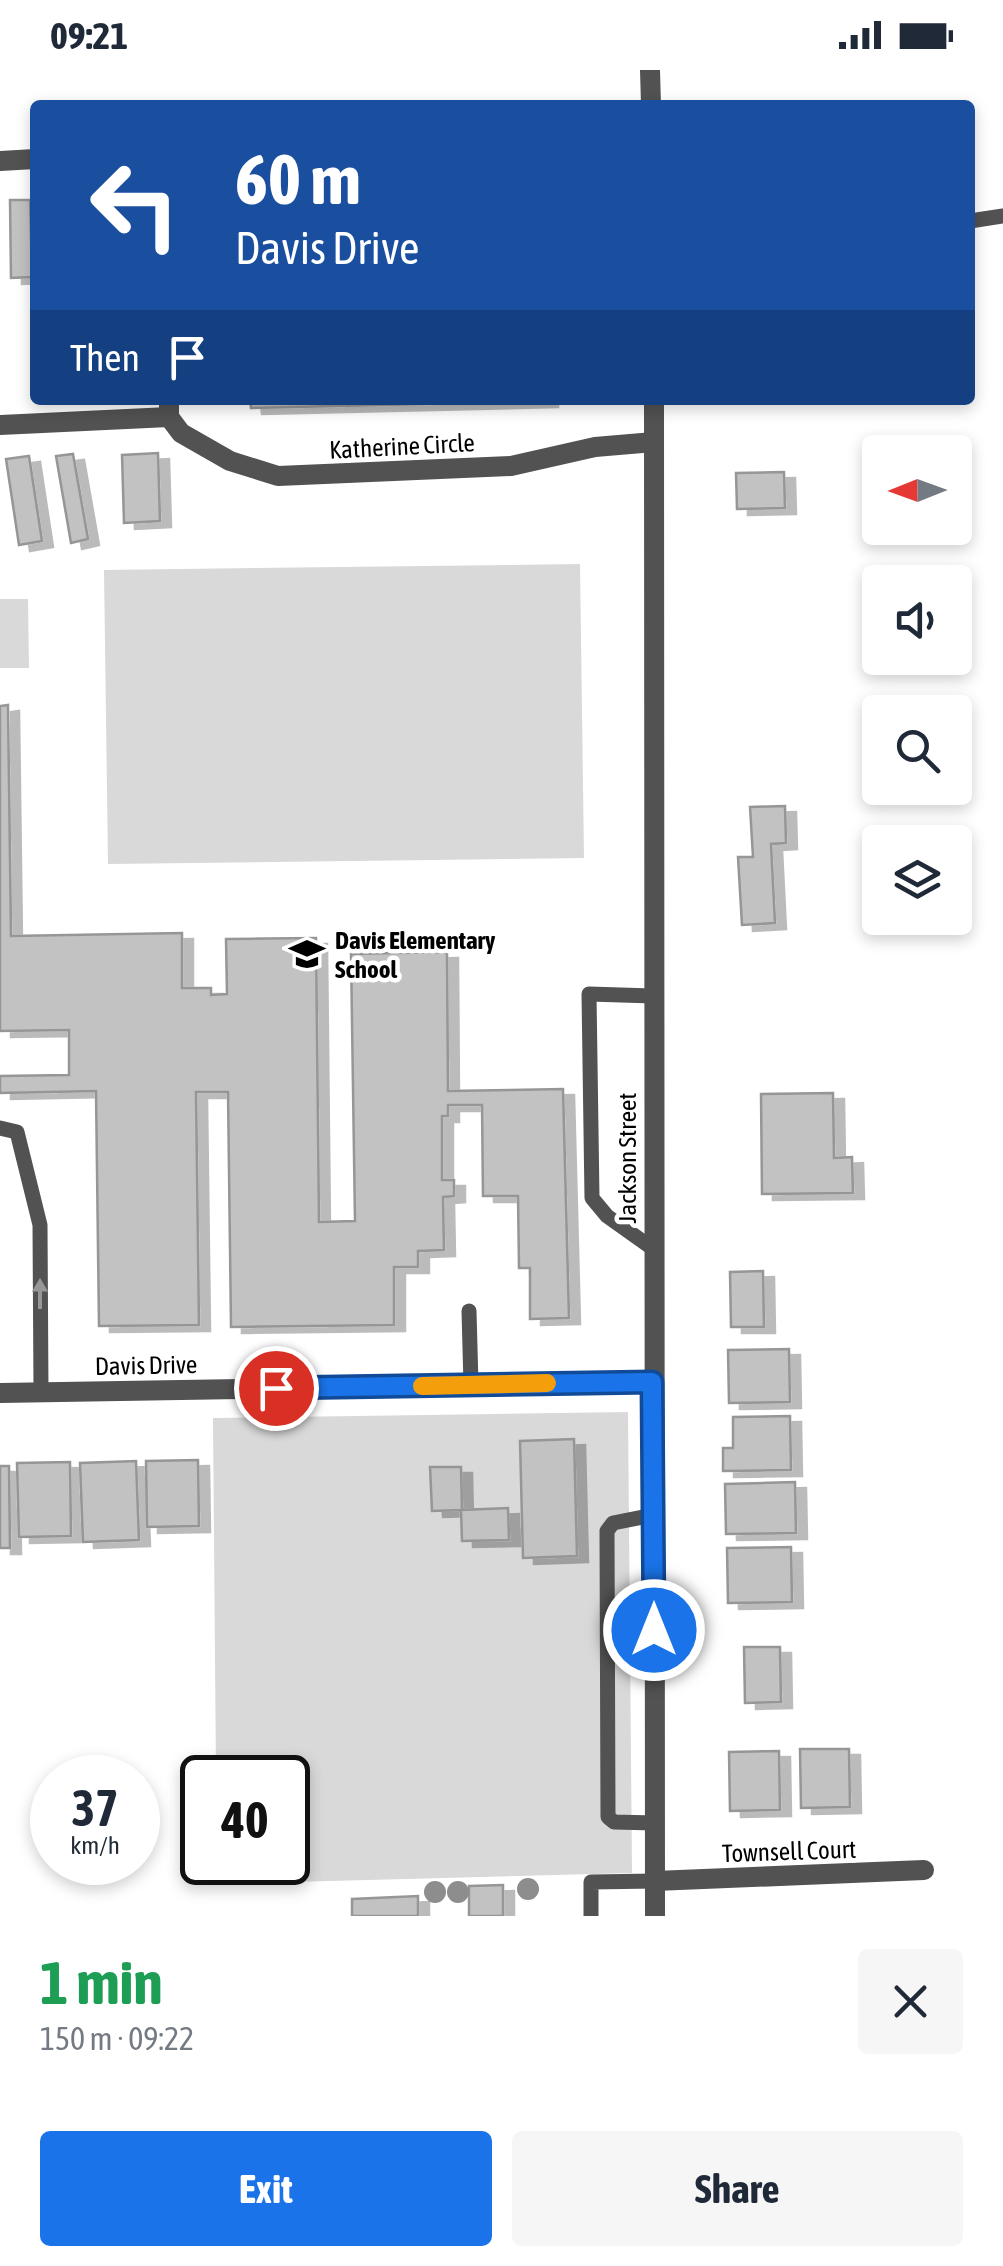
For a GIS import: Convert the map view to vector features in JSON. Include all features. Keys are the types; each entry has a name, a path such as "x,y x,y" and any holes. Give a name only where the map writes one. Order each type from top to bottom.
{"street":[{"path":"650,70 651,100"},
{"path":"0,161 30,159"},
{"name":"Jackson Street","path":"654,405 655,1916"},
{"name":"Katherine Circle","path":"0,425 169,408 181,432 230,461 278,476 511,466 595,447 654,442"},
{"name":"Davis Drive","path":"0,1392 652,1382"},
{"name":"Townsell Court","path":"655,1881 924,1870"}],"lane":[{"path":"975,220 1003,216"},
{"path":"652,1248 607,1216 592,1198 588,994 653,996"},
{"path":"0,1128 17,1132 40,1225 41,1392"},
{"path":"470,1312 471,1385"},
{"path":"653,1514 612,1522 607,1531 607,1662 608,1816 614,1822 655,1823"},
{"path":"591,1916 591,1882 655,1881"}],"shaded area":[{"path":"580,564 584,858 108,864 104,570"},
{"path":"0,599 28,599 29,668 0,668"},
{"path":"628,1412 632,1873 310,1882 310,1755 216,1755 213,1418"}],"building":[{"path":"10,200 30,200 30,277 11,278"},
{"path":"251,405 378,405 251,408"},
{"path":"158,453 160,521 124,523 122,455"},
{"path":"73,454 88,539 71,543 56,456"},
{"path":"29,456 42,541 19,545 6,459"},
{"path":"784,472 785,508 737,509 736,473"},
{"path":"8,705 11,936 182,933 182,988 211,988 211,995 227,994 226,939 316,938 319,1222 355,1221 351,954 447,952 448,1091 563,1089 569,1318 530,1319 530,1268 519,1268 518,1196 483,1196 482,1105 448,1105 448,1116 442,1116 442,1180 454,1180 454,1196 443,1197 444,1250 418,1251 418,1267 394,1267 394,1325 231,1327 228,1092 196,1092 199,1325 99,1326 96,1091 0,1093 0,1076 69,1075 69,1030 0,1031 0,706"},
{"path":"785,806 786,843 771,844 775,923 742,925 738,857 753,857 750,807"},
{"path":"833,1093 834,1158 852,1157 853,1193 762,1194 761,1094"},
{"path":"763,1271 764,1327 731,1327 730,1272"},
{"path":"789,1349 790,1402 729,1403 728,1350"},
{"path":"790,1416 791,1470 723,1471 723,1448 733,1448 733,1417"},
{"path":"574,1439 577,1556 523,1558 520,1441"},
{"path":"198,1460 199,1526 147,1527 146,1461"},
{"path":"136,1461 139,1540 83,1542 80,1463"},
{"path":"70,1462 71,1536 19,1537 17,1463"},
{"path":"0,1466 9,1466 10,1548 0,1548"},
{"path":"430,1467 461,1467 462,1510 432,1511"},
{"path":"795,1482 796,1533 726,1534 725,1484"},
{"path":"508,1508 509,1540 462,1541 461,1510"},
{"path":"791,1547 792,1602 728,1603 727,1548"},
{"path":"744,1647 780,1647 781,1702 745,1703"},
{"path":"800,1749 849,1749 850,1807 801,1808"},
{"path":"779,1751 780,1810 730,1811 729,1752"},
{"path":"503,1885 503,1916 469,1916 469,1886"},
{"path":"418,1896 418,1916 352,1916 352,1899"}],"slow traffic":[{"path":"422,1386 547,1383"}],"place":[{"name":"Davis Elementary School","path":"307,954"}],"route":[{"path":"276,1388 652,1382 654,1630"}]}
